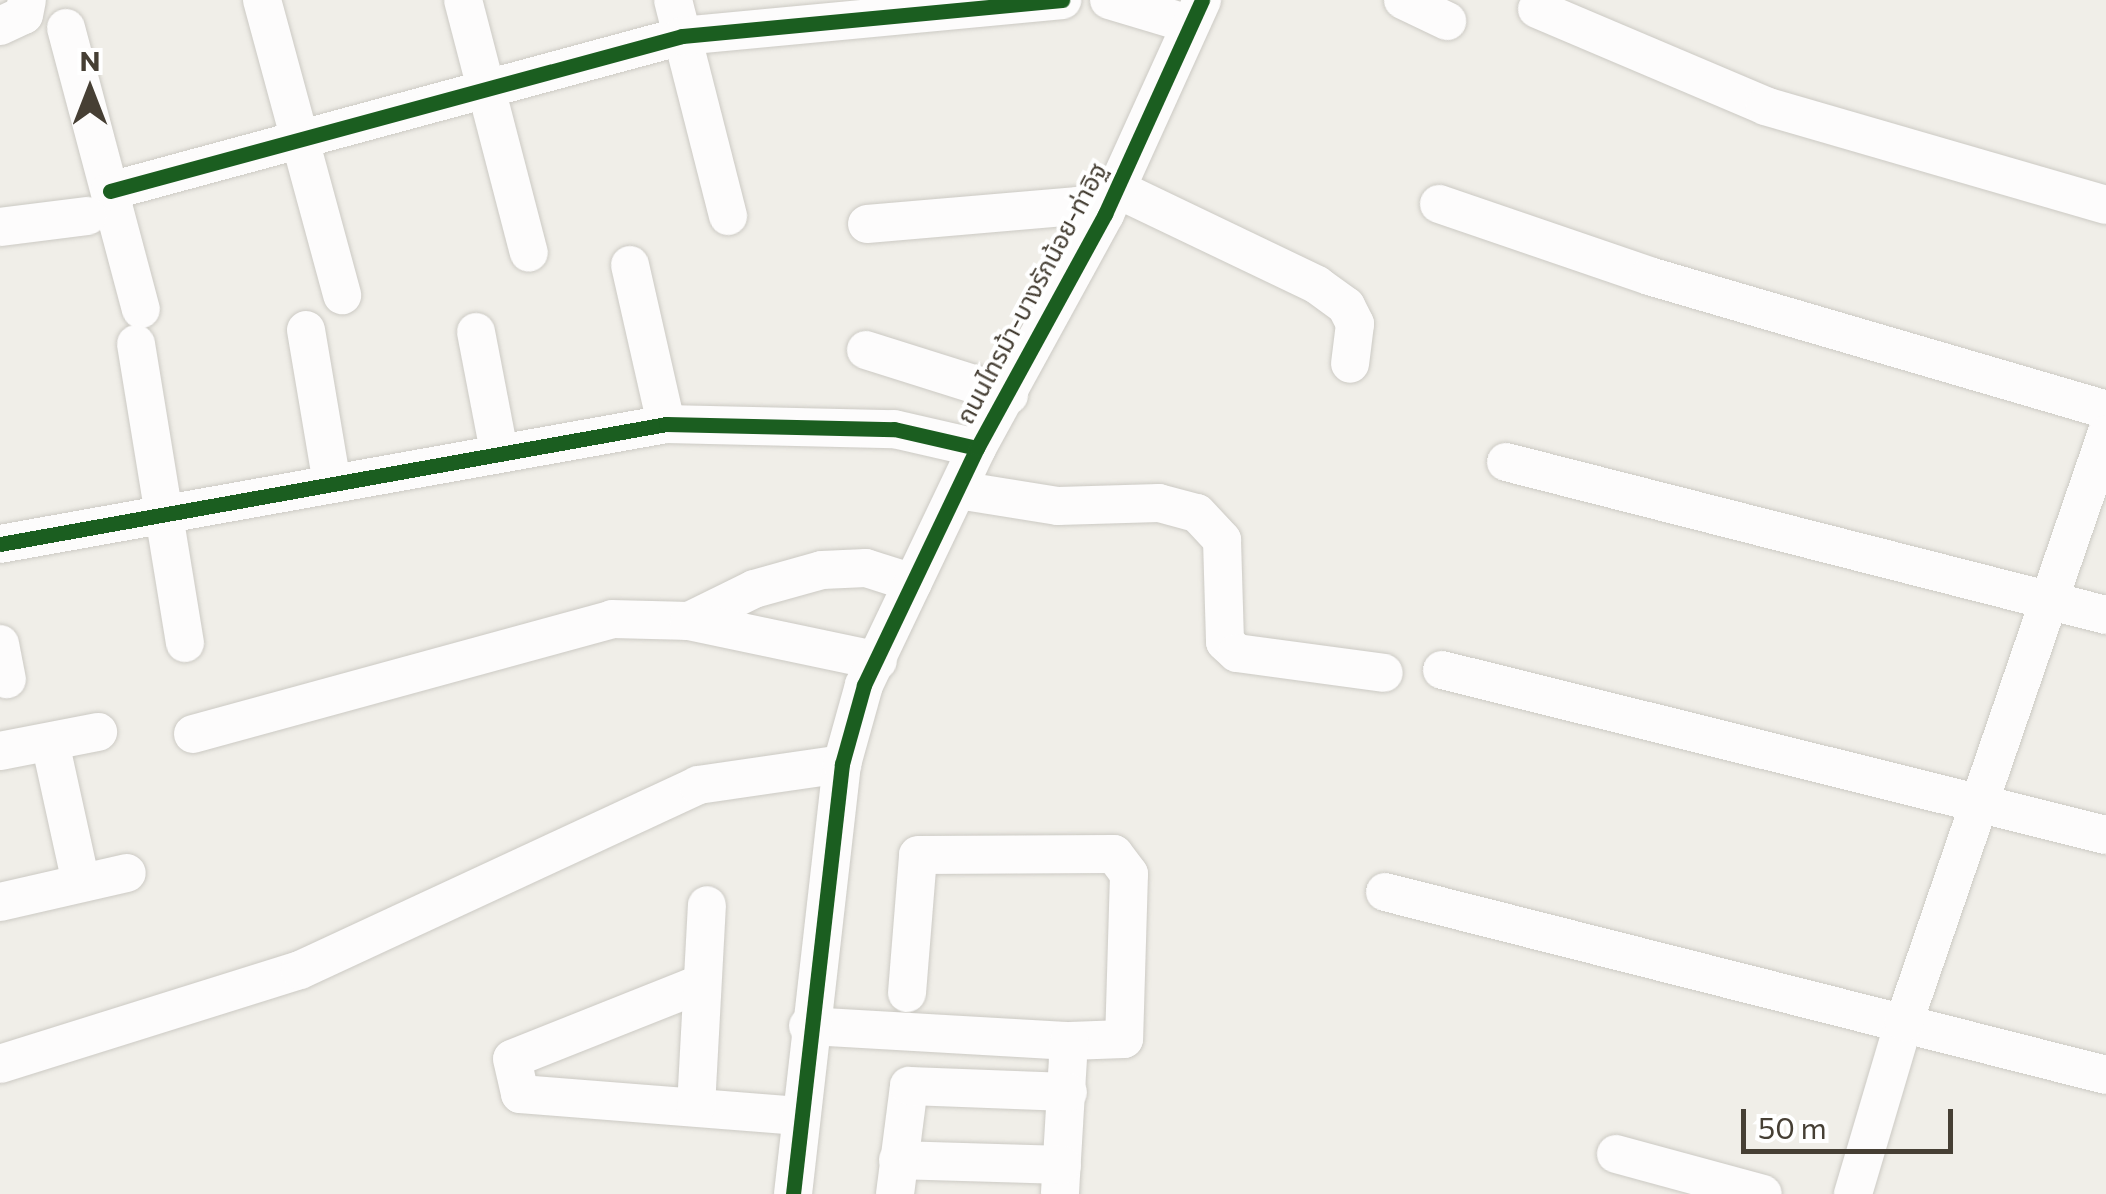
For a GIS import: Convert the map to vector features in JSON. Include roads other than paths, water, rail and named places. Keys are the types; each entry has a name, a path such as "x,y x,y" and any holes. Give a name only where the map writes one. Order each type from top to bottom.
{"street":[{"path":"0,26 24,14 27,0"},
{"path":"262,0 342,295"},
{"path":"463,0 529,253"},
{"path":"0,227 99,204 300,140 486,90 678,18 1062,0"},
{"path":"1109,0 1196,12"},
{"path":"1403,0 1448,21"},
{"path":"1537,8 1765,106 2106,206"},
{"name":"ถนนไทรม้า-บางรักน้อย-ท่าอิฐ","path":"794,1194 808,1026 842,764 878,661 913,583 977,448 1112,202 1196,12"},
{"path":"678,18 728,216"},
{"path":"66,28 99,204 138,326 185,643"},
{"path":"867,224 1112,202 1332,295 1355,324 1350,364"},
{"path":"1439,204 1650,276 2106,410"},
{"path":"630,265 666,424"},
{"path":"306,330 332,483"},
{"path":"476,332 499,451"},
{"path":"866,350 1009,395"},
{"path":"0,544 499,451 666,424 894,429 977,448"},
{"path":"1853,1194 1904,1022 2106,436"},
{"path":"1506,462 2106,615"},
{"path":"958,490 1058,506 1159,503 1197,513 1222,540 1225,642 1237,653 1384,673"},
{"path":"689,620 754,589 822,570 866,568 913,583"},
{"path":"192,734 612,619 689,620 878,661"},
{"path":"1442,670 2106,834"},
{"path":"0,751 98,732"},
{"path":"50,742 81,883"},
{"path":"0,1064 300,970 698,786 842,764"},
{"path":"808,1026 1069,1041 1124,1040 1129,874 1114,854 918,855 907,993"},
{"path":"0,902 127,873"},
{"path":"1385,892 2106,1075"},
{"path":"696,1107 707,904"},
{"path":"700,984 508,1064 526,1098 799,1116"},
{"path":"1068,1092 909,1086 896,1177 1061,1180 1068,1092 1069,1041"},
{"path":"1616,1154 1763,1194"}]}
